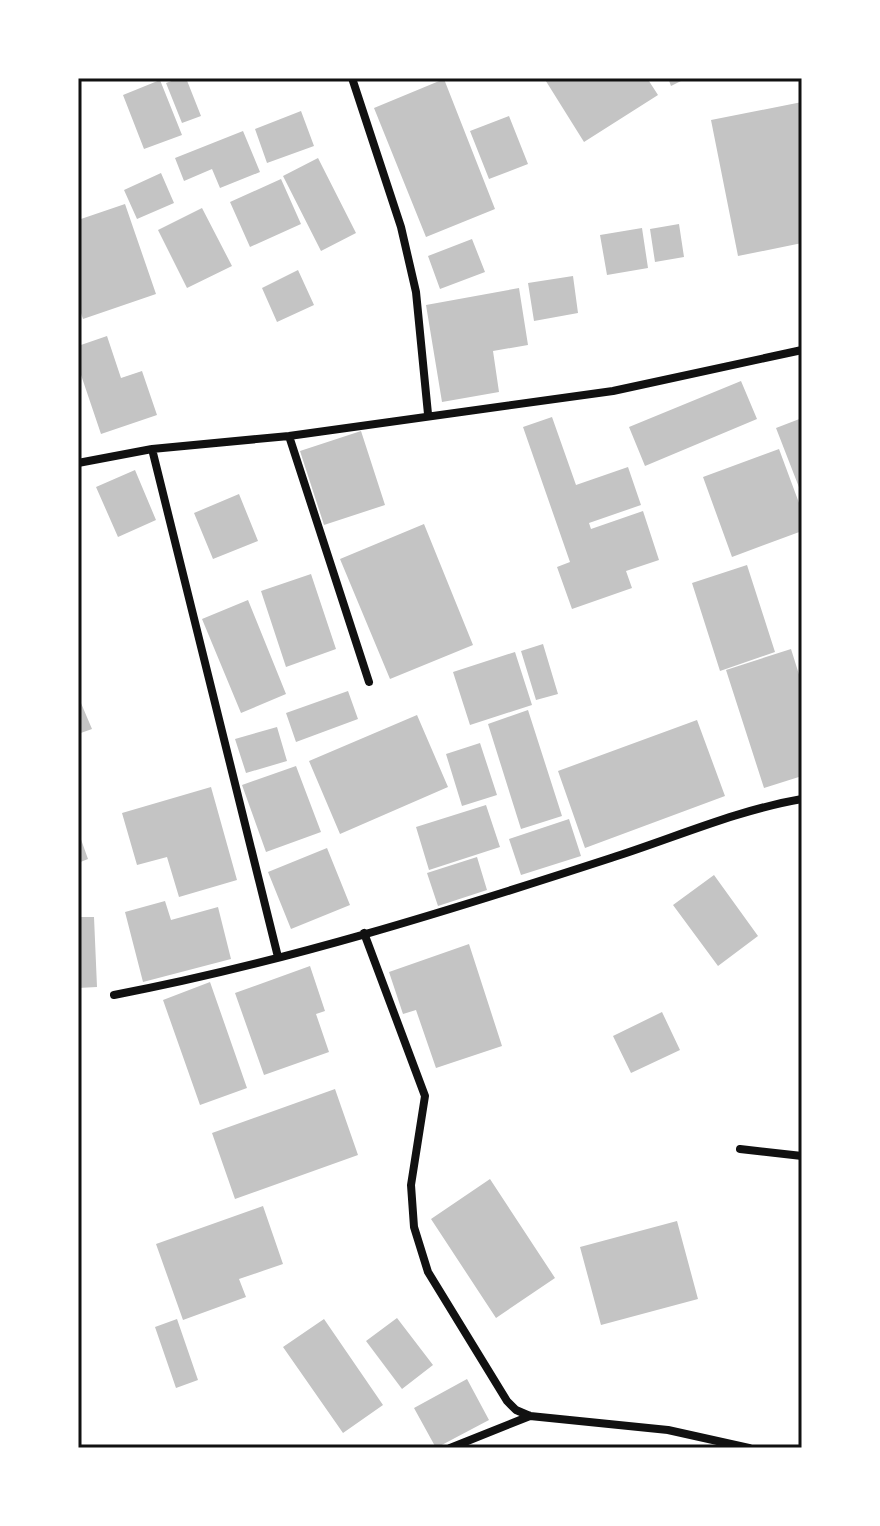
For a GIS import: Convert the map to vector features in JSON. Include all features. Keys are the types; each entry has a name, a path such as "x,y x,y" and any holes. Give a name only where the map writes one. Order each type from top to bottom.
{"street":[{"path":"352,78 401,227 413,279 428,414"},
{"path":"78,463 152,449 289,436 428,414 613,391 802,350"},
{"path":"289,436 369,682"},
{"path":"152,449 278,957"},
{"path":"114,995 241,969 611,858 773,804 802,799"},
{"path":"364,933 425,1096 411,1185 414,1227 428,1272 507,1401 516,1410 530,1416 668,1430 749,1448"},
{"path":"740,1149 802,1156"},
{"path":"450,1448 530,1416"}],"building":[{"path":"186,78 201,116 182,123 166,83"},
{"path":"544,78 647,78 658,95 584,142"},
{"path":"668,78 687,78 671,86"},
{"path":"444,79 495,209 426,237 374,108"},
{"path":"160,80 182,135 144,149 123,95"},
{"path":"802,102 802,243 738,256 711,120"},
{"path":"301,111 314,146 267,163 255,129"},
{"path":"509,116 528,164 489,179 470,131"},
{"path":"243,131 260,172 220,188 212,169 184,181 175,158"},
{"path":"318,158 356,233 321,251 283,176"},
{"path":"161,173 174,203 137,219 124,190"},
{"path":"281,179 301,224 250,247 230,202"},
{"path":"125,204 156,294 83,319 78,304 78,220"},
{"path":"202,208 232,266 187,288 158,230"},
{"path":"679,224 684,257 655,262 650,229"},
{"path":"642,228 648,268 607,275 600,235"},
{"path":"472,239 485,272 440,289 428,256"},
{"path":"298,270 314,305 277,322 262,288"},
{"path":"573,276 578,313 534,321 528,283"},
{"path":"519,288 528,345 493,351 499,392 442,402 426,305"},
{"path":"107,336 121,378 142,371 157,415 101,434 78,366 78,346"},
{"path":"741,381 757,419 645,466 629,427"},
{"path":"552,417 576,485 628,467 641,505 589,523 591,529 643,511 659,560 626,571 632,588 572,609 557,567 570,562 523,427"},
{"path":"802,418 802,495 776,428"},
{"path":"361,431 385,505 324,525 300,451"},
{"path":"779,449 802,511 802,531 732,557 703,477"},
{"path":"135,470 156,520 118,537 96,487"},
{"path":"239,494 258,541 213,559 194,513"},
{"path":"424,524 473,645 390,679 340,559"},
{"path":"747,565 775,652 720,671 692,583"},
{"path":"311,574 336,649 286,667 261,591"},
{"path":"248,600 286,694 241,713 202,619"},
{"path":"543,644 558,694 536,700 521,651"},
{"path":"791,649 802,684 802,776 764,788 726,670"},
{"path":"515,652 532,705 470,725 453,672"},
{"path":"348,691 358,719 296,742 286,713"},
{"path":"78,696 92,729 78,734"},
{"path":"528,710 562,816 521,829 488,724"},
{"path":"417,715 448,787 340,834 309,761"},
{"path":"697,720 725,796 585,848 558,771"},
{"path":"277,727 287,761 246,773 235,739"},
{"path":"480,743 497,795 462,806 446,754"},
{"path":"296,766 321,832 266,852 242,785"},
{"path":"211,787 237,880 179,897 167,857 137,865 122,813"},
{"path":"486,805 500,847 429,870 416,827"},
{"path":"569,819 581,856 521,875 509,839"},
{"path":"78,831 88,859 78,863"},
{"path":"327,848 350,905 291,929 268,872"},
{"path":"477,857 487,890 438,906 427,873"},
{"path":"714,875 758,936 718,966 673,905"},
{"path":"165,901 171,920 218,907 231,959 143,982 125,912"},
{"path":"78,917 94,917 97,987 78,988"},
{"path":"469,944 502,1046 436,1068 416,1010 403,1014 389,972"},
{"path":"310,966 325,1011 316,1014 329,1052 264,1075 235,993"},
{"path":"210,982 247,1088 200,1105 163,1000"},
{"path":"662,1012 680,1050 631,1073 613,1036"},
{"path":"335,1089 358,1155 235,1199 212,1133"},
{"path":"490,1179 555,1278 496,1318 431,1219"},
{"path":"263,1206 283,1264 239,1279 246,1297 183,1320 156,1244"},
{"path":"677,1221 698,1299 601,1325 580,1247"},
{"path":"397,1318 433,1365 402,1389 366,1341"},
{"path":"177,1319 198,1380 176,1388 155,1327"},
{"path":"324,1319 383,1405 343,1433 283,1347"},
{"path":"467,1379 489,1420 436,1448 414,1408"}]}
